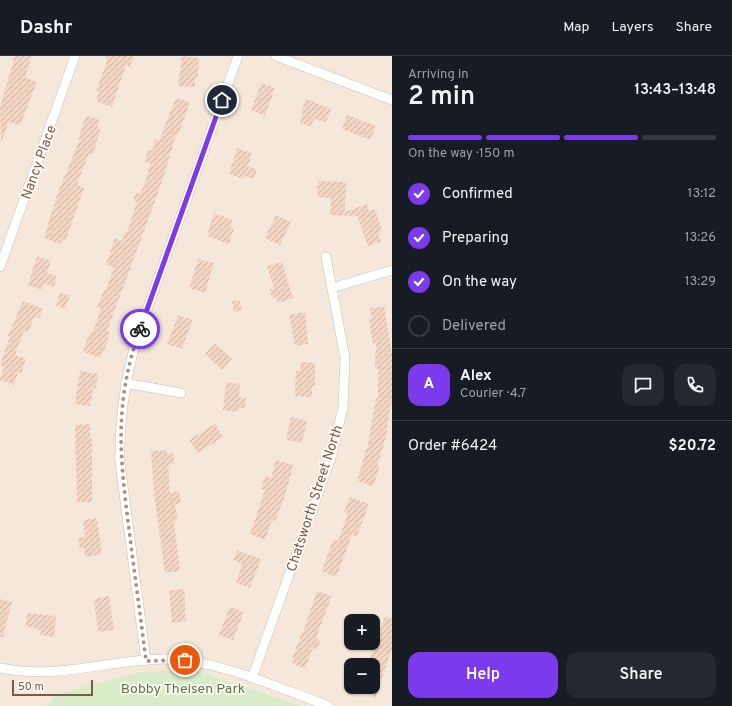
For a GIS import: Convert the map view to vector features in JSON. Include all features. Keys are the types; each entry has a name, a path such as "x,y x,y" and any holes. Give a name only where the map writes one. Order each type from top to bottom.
{"street":[{"name":"Nancy Place","path":"0,267 76,56"},
{"path":"146,661 120,463 121,408 125,383 138,335 238,56"},
{"path":"276,56 392,100"},
{"name":"Chatsworth Street North","path":"252,678 338,431 343,407 345,358 326,258"},
{"path":"332,288 392,270"},
{"path":"125,383 181,393"},
{"path":"0,668 48,672 146,661 185,660 208,664 252,678 329,706"}],"shaded area":[{"path":"0,56 392,56 392,706 302,706 194,670 57,694 45,706 0,706"}],"green space":[{"name":"Bobby Theisen Park","path":"194,670 302,706 45,706 57,694 142,672"}],"building":[{"path":"15,56 32,56 25,77 37,82 20,126 9,122 1,143 0,107"},
{"path":"104,56 134,56 130,67 126,65 112,107 96,101 99,92 96,91 108,59"},
{"path":"182,56 199,58 198,77 195,77 195,87 178,86"},
{"path":"261,83 275,88 265,116 251,110"},
{"path":"176,98 190,102 178,135 176,135 163,179 107,331 110,332 105,349 100,358 83,352 88,336 91,332 93,332 101,308 97,307 104,290 106,290 114,268 106,264 115,238 122,241 125,231 127,232 137,202 133,200 136,193 140,194 148,174 150,164 144,162 149,149 152,151 155,140 159,141"},
{"path":"306,99 331,109 326,122 314,119 311,127 300,123 303,113 301,112"},
{"path":"347,115 376,126 371,140 342,129"},
{"path":"86,116 100,120 97,128 100,130 93,155 89,153 77,185 84,188 66,240 62,239 60,244 44,238 57,195 80,139 78,139"},
{"path":"237,148 252,153 248,167 257,169 254,179 244,176 243,179 229,174"},
{"path":"318,181 346,182 345,212 367,204 369,211 375,209 382,231 378,233 381,241 368,246 357,216 330,215 331,198 317,197"},
{"path":"214,213 233,220 230,227 234,229 229,244 207,236"},
{"path":"276,215 291,222 280,245 265,238"},
{"path":"37,256 51,261 47,273 57,276 54,287 44,284 42,290 28,285"},
{"path":"198,259 214,263 205,293 189,288"},
{"path":"282,262 293,298 278,303 276,297 272,299 270,289 274,289 267,266"},
{"path":"60,292 70,296 65,309 56,305"},
{"path":"240,300 242,310 234,312 232,301"},
{"path":"23,301 43,309 39,318 35,316 28,332 24,331 15,355 26,359 21,373 18,372 14,385 0,380 4,367 0,365 10,336 8,336"},
{"path":"384,306 392,354 392,398 385,441 377,465 380,466 373,486 357,481 368,444 376,398 378,399 378,369 375,369 376,343 373,344 369,319 372,319 370,308"},
{"path":"305,312 308,344 295,346 289,315"},
{"path":"178,315 193,320 182,349 167,344"},
{"path":"215,343 232,359 222,370 205,354"},
{"path":"301,362 315,363 315,386 312,386 312,397 295,396 296,371 300,371"},
{"path":"80,371 98,374 96,389 93,388 90,406 75,404"},
{"path":"226,382 240,384 239,397 246,398 245,408 239,408 238,412 223,410"},
{"path":"291,417 307,421 302,443 286,440"},
{"path":"90,424 90,439 92,439 92,502 77,502 75,425"},
{"path":"215,424 223,437 198,453 189,440"},
{"path":"167,450 167,454 174,453 174,464 168,464 170,493 179,491 181,503 175,504 178,520 174,521 180,571 165,573 154,492 151,451"},
{"path":"276,460 293,465 285,496 275,521 272,520 265,540 250,534 265,490 261,489 265,476 271,478"},
{"path":"350,497 369,504 357,537 352,535 336,577 322,571 333,539 338,541 348,513 344,512"},
{"path":"97,518 102,554 85,557 84,548 80,549 78,538 85,537 83,520"},
{"path":"237,550 261,559 250,588 236,583 242,564 233,560"},
{"path":"184,589 186,621 172,623 169,590"},
{"path":"317,591 332,596 316,638 320,641 317,649 313,648 305,669 292,663 292,658 303,633"},
{"path":"109,596 114,630 98,632 94,599"},
{"path":"0,599 12,602 3,637 0,637"},
{"path":"230,607 244,612 233,640 219,635"},
{"path":"27,613 56,616 54,637 40,635 41,630 26,626"},
{"path":"385,617 392,619 392,649 380,684 380,658 370,658 373,650 380,650 380,631"},
{"path":"374,694 377,694 374,702"}],"way so far":[{"path":"140,329 130,362 121,408 120,463 146,661 163,659 185,660"}],"route":[{"path":"140,329 222,100"}]}
